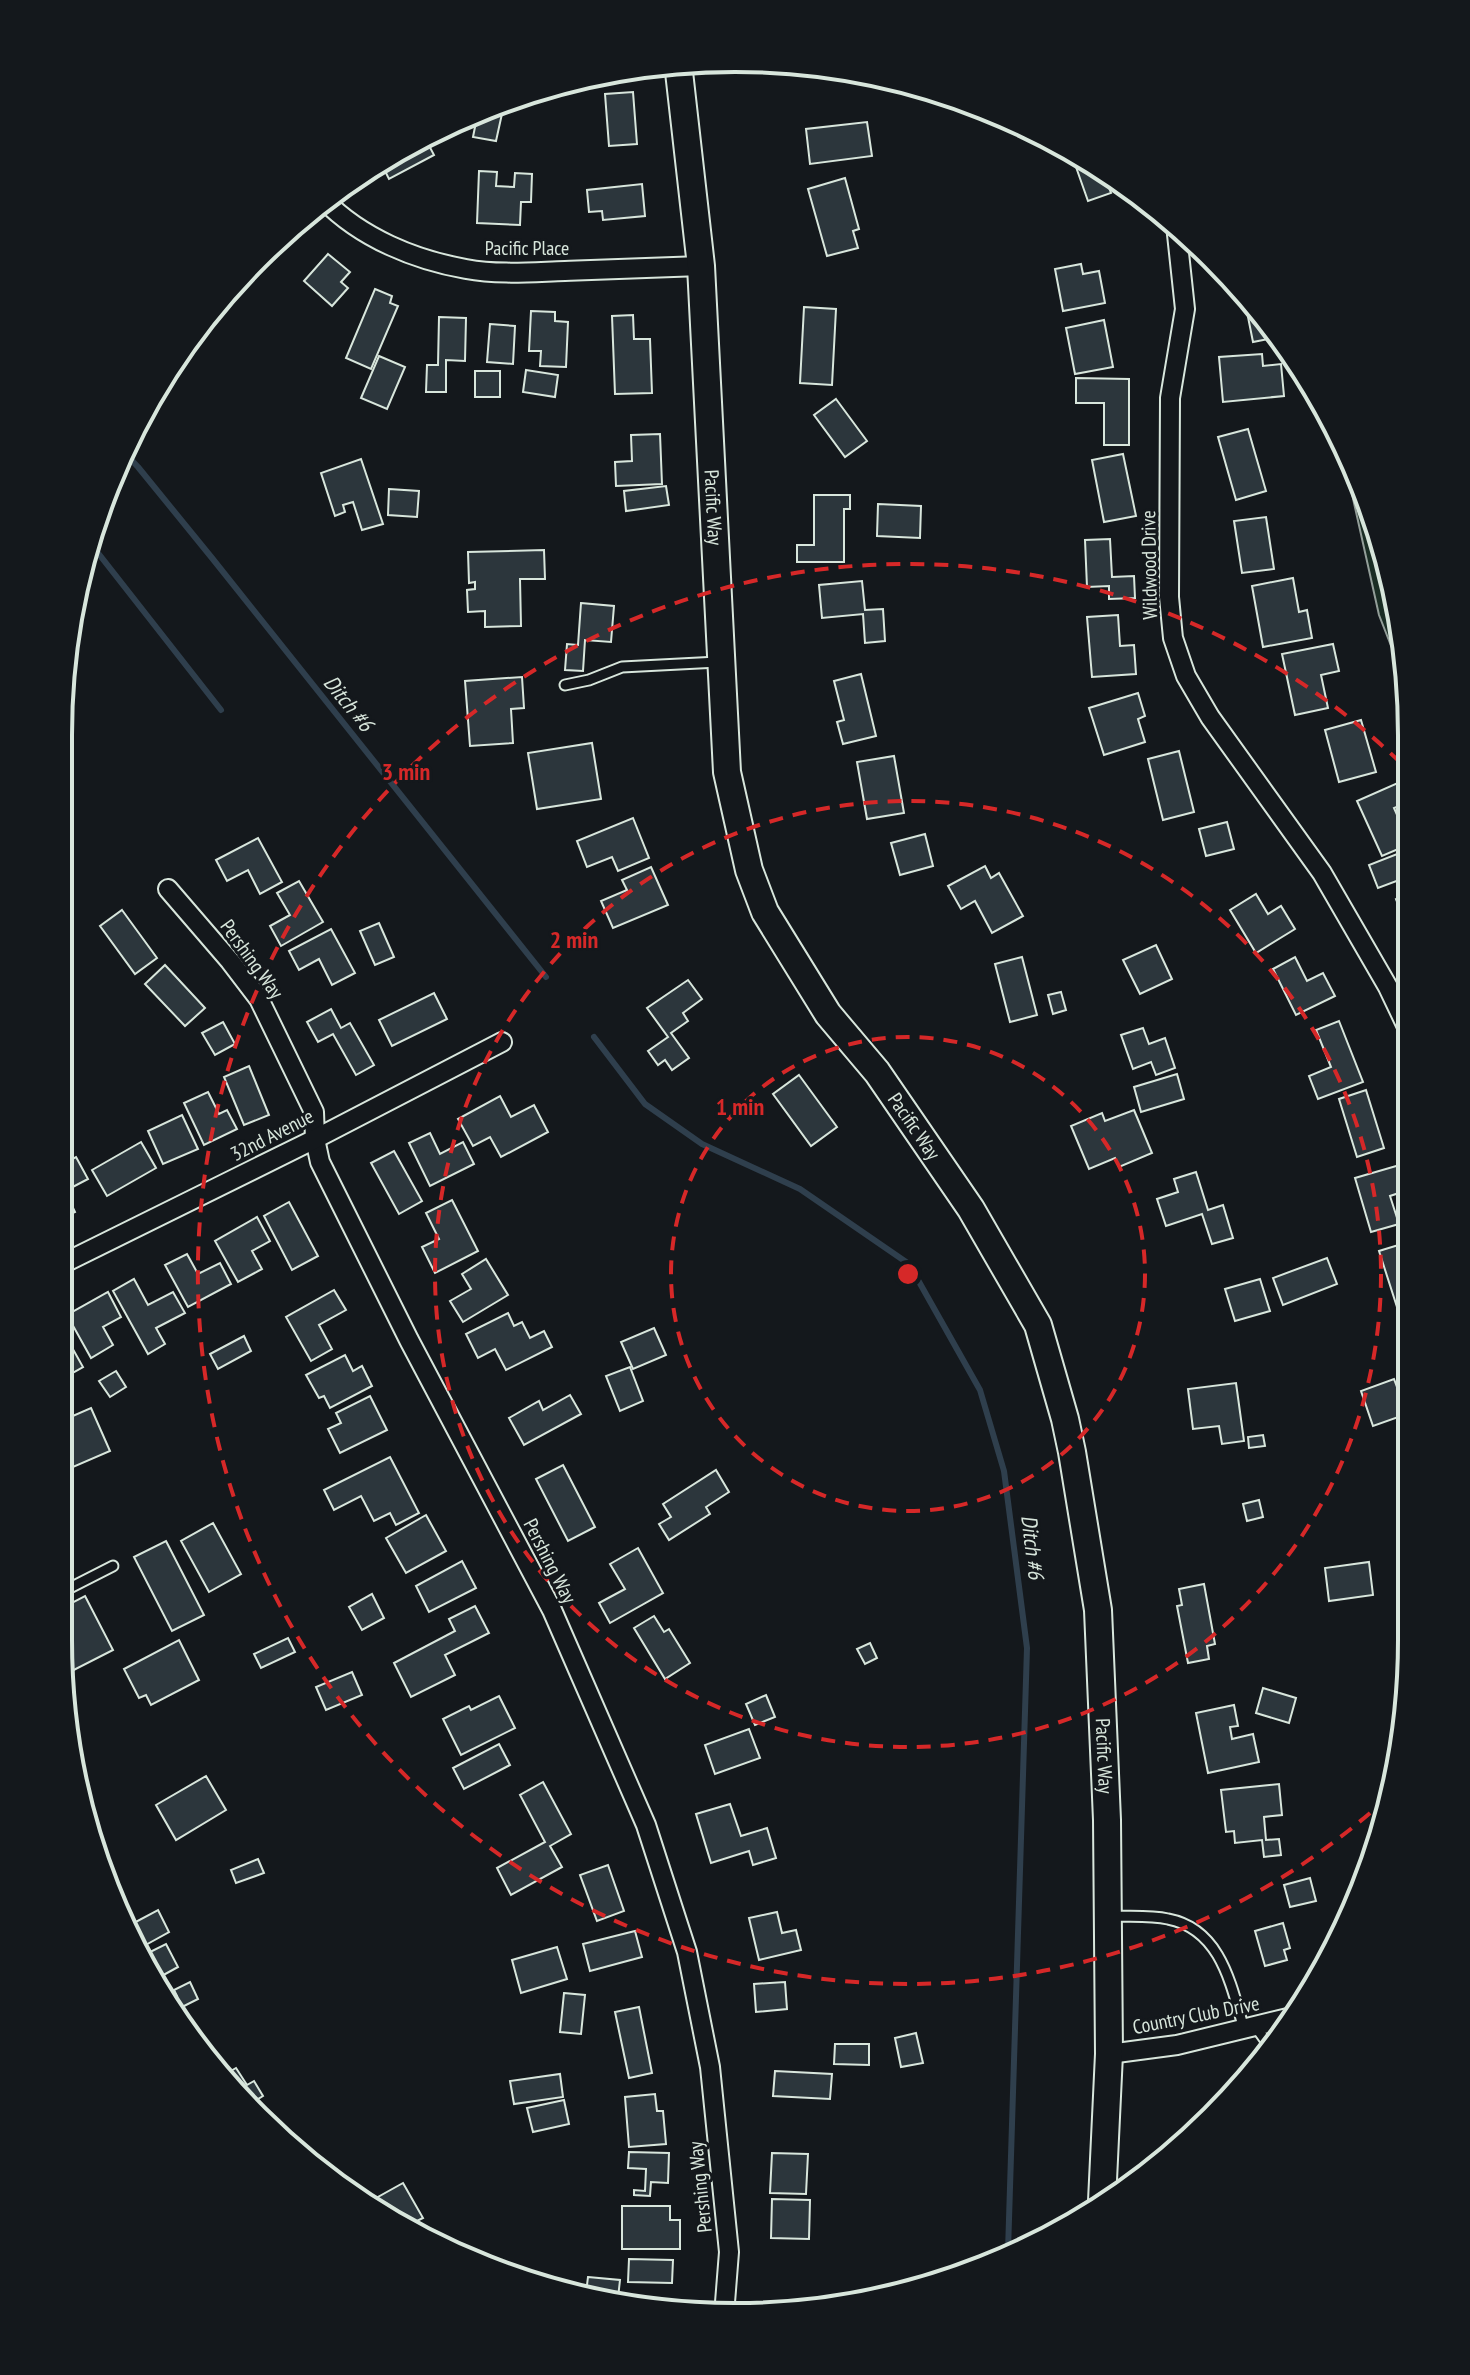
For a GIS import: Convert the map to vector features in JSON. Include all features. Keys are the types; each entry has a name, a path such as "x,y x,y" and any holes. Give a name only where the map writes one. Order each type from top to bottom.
{"main road":[{"name":"Pacific Way","path":"679,74 701,266 727,772 749,870 765,912 835,1025 877,1072 971,1209 1038,1325 1065,1419 1082,1504 1098,1610 1107,1820 1109,2054 1102,2191"}],"street":[{"name":"Pacific Place","path":"332,208 382,242 418,256 467,269 508,273 701,266"},
{"name":"Wildwood Drive","path":"1178,242 1185,309 1170,398 1169,597 1173,638 1186,676 1210,717 1322,873 1398,1008"},
{"name":"Pershing Way","path":"168,889 259,999 314,1112 320,1162 402,1327 552,1610 646,1825 687,1952 710,2067 729,2252 725,2303"},
{"name":"32nd Avenue","path":"72,1259 502,1042"},
{"name":"Country Club Drive","path":"1109,2054 1177,2045 1277,2021"}],"lane":[{"path":"565,685 589,680 622,667 722,662"},
{"path":"72,1587 113,1566"},
{"path":"1108,1916 1167,1919 1189,1926 1209,1941 1227,1971 1249,2028 1263,2041"}],"green space":[{"path":"1351,489 1375,563 1392,648 1379,615"}],"building":[{"path":"633,92 637,144 609,146 605,94"},
{"path":"502,114 496,141 473,137 475,125"},
{"path":"867,122 872,156 810,164 806,129"},
{"path":"430,147 434,155 389,179 386,172"},
{"path":"1076,167 1109,188 1111,193 1088,201"},
{"path":"479,171 497,172 496,186 514,187 515,173 532,174 531,202 521,202 520,225 477,223"},
{"path":"845,178 859,229 853,231 858,248 827,256 808,189"},
{"path":"642,184 645,216 603,220 602,211 589,212 587,190"},
{"path":"328,254 350,272 341,282 348,288 332,306 304,281"},
{"path":"1081,264 1083,274 1099,271 1105,303 1063,311 1055,269"},
{"path":"375,289 392,296 390,303 398,306 371,369 346,358"},
{"path":"804,307 836,309 832,385 800,383"},
{"path":"531,311 555,312 555,321 568,322 566,367 540,366 541,351 529,351"},
{"path":"633,315 634,339 650,339 652,393 615,394 612,316"},
{"path":"439,317 466,318 465,361 446,360 446,392 426,392 427,365 438,365"},
{"path":"1248,317 1261,331 1267,339 1253,342"},
{"path":"1104,320 1113,367 1075,374 1066,328"},
{"path":"490,324 515,326 513,364 487,362"},
{"path":"1262,354 1263,366 1281,364 1284,396 1223,402 1219,357"},
{"path":"379,356 405,367 387,409 361,398"},
{"path":"526,370 558,375 555,397 523,392"},
{"path":"475,371 500,371 500,397 475,397"},
{"path":"1076,378 1129,379 1129,445 1104,445 1104,403 1076,403"},
{"path":"836,399 867,441 845,457 814,415"},
{"path":"1248,429 1266,491 1236,500 1218,437"},
{"path":"660,434 662,484 616,486 615,462 632,461 631,435"},
{"path":"1123,454 1136,516 1104,522 1092,460"},
{"path":"361,459 383,524 362,530 353,502 343,505 345,512 335,516 321,473"},
{"path":"666,486 669,505 626,511 624,491"},
{"path":"389,489 419,491 417,517 388,515"},
{"path":"814,495 850,495 850,509 844,509 844,562 797,562 797,545 814,545"},
{"path":"878,504 921,506 920,538 877,536"},
{"path":"1266,517 1274,569 1242,573 1234,521"},
{"path":"1110,539 1112,577 1134,576 1135,598 1109,599 1109,586 1087,587 1085,540"},
{"path":"544,550 545,579 520,579 521,626 485,627 485,611 468,612 467,590 475,589 475,582 469,583 468,552"},
{"path":"1293,578 1299,612 1307,610 1312,638 1263,647 1252,586"},
{"path":"862,581 865,610 883,609 885,641 865,643 863,614 822,618 819,585"},
{"path":"581,603 614,606 611,642 585,640 583,671 565,670 567,644 578,645"},
{"path":"1118,615 1120,646 1134,645 1136,674 1092,677 1087,617"},
{"path":"1333,644 1339,671 1321,675 1328,708 1295,715 1282,654"},
{"path":"861,674 876,736 843,744 837,722 844,720 834,681"},
{"path":"522,677 524,708 511,709 513,743 470,746 465,681"},
{"path":"1138,693 1145,716 1138,719 1145,742 1104,755 1089,708"},
{"path":"1361,720 1376,772 1339,782 1325,730"},
{"path":"592,743 601,799 537,809 528,753"},
{"path":"1179,751 1194,812 1163,820 1148,759"},
{"path":"894,756 904,813 867,819 857,762"},
{"path":"1398,783 1398,806 1394,808 1398,817 1398,849 1382,856 1357,801"},
{"path":"633,818 649,858 618,871 612,857 587,867 577,841"},
{"path":"1227,822 1234,849 1206,856 1199,829"},
{"path":"925,834 933,866 900,875 891,843"},
{"path":"258,838 282,882 260,894 248,870 227,881 216,860"},
{"path":"1398,854 1398,880 1378,888 1369,865"},
{"path":"985,866 991,878 999,873 1023,916 992,933 975,901 961,909 948,886"},
{"path":"651,867 668,905 613,928 601,901 627,890 622,880"},
{"path":"299,881 323,922 281,946 270,926 290,915 277,893"},
{"path":"1256,894 1268,914 1281,906 1295,929 1256,953 1230,910"},
{"path":"122,910 157,958 135,974 100,926"},
{"path":"379,923 394,957 375,965 360,931"},
{"path":"331,929 355,973 332,985 319,959 299,970 289,951"},
{"path":"1156,945 1172,979 1140,994 1123,960"},
{"path":"1022,957 1037,1015 1010,1022 995,964"},
{"path":"1295,957 1307,981 1323,973 1335,996 1296,1015 1273,969"},
{"path":"165,965 205,1008 185,1026 145,984"},
{"path":"688,980 702,999 683,1013 688,1021 671,1033 689,1058 672,1070 665,1060 658,1065 648,1051 668,1037 647,1008"},
{"path":"1061,992 1066,1010 1053,1014 1048,995"},
{"path":"434,993 447,1019 392,1046 379,1020"},
{"path":"331,1009 341,1028 350,1023 374,1065 356,1075 333,1034 318,1042 307,1022"},
{"path":"1339,1021 1363,1082 1318,1099 1309,1076 1331,1067 1316,1030"},
{"path":"223,1022 235,1044 215,1055 202,1033"},
{"path":"1143,1028 1149,1044 1165,1038 1175,1068 1156,1075 1151,1062 1133,1069 1121,1035"},
{"path":"249,1066 269,1115 244,1125 224,1077"},
{"path":"1177,1074 1184,1099 1141,1112 1134,1087"},
{"path":"799,1075 837,1127 811,1146 773,1094"},
{"path":"1366,1090 1384,1148 1357,1157 1339,1099"},
{"path":"208,1092 219,1114 227,1110 237,1129 204,1145 184,1103"},
{"path":"500,1096 511,1117 534,1105 548,1132 501,1157 490,1137 473,1146 458,1119"},
{"path":"1134,1110 1152,1153 1119,1167 1115,1158 1089,1169 1071,1126 1102,1113 1105,1121"},
{"path":"182,1115 198,1149 163,1164 148,1131"},
{"path":"430,1133 440,1154 463,1142 474,1164 430,1186 409,1143"},
{"path":"141,1142 156,1168 107,1196 92,1170"},
{"path":"394,1151 422,1201 399,1214 371,1163"},
{"path":"76,1157 88,1179 72,1187 72,1159"},
{"path":"1398,1165 1398,1193 1390,1196 1398,1224 1371,1232 1355,1178"},
{"path":"1196,1172 1208,1210 1223,1205 1233,1238 1212,1244 1202,1214 1166,1226 1157,1199 1178,1192 1174,1179"},
{"path":"452,1200 478,1251 435,1273 422,1247 439,1239 426,1213"},
{"path":"289,1202 318,1256 292,1270 264,1216"},
{"path":"257,1217 270,1241 252,1251 262,1269 238,1282 215,1241"},
{"path":"1398,1245 1397,1307 1379,1251"},
{"path":"187,1254 198,1274 220,1263 231,1284 188,1307 165,1265"},
{"path":"1327,1258 1337,1284 1283,1305 1273,1278"},
{"path":"486,1259 508,1295 463,1322 450,1301 471,1289 462,1274"},
{"path":"134,1279 148,1305 173,1292 185,1313 156,1328 165,1344 148,1354 113,1291"},
{"path":"1260,1279 1270,1311 1235,1321 1225,1289"},
{"path":"334,1290 346,1310 319,1325 332,1349 311,1361 286,1317"},
{"path":"108,1292 121,1317 103,1327 113,1345 91,1358 72,1324 72,1312"},
{"path":"508,1313 514,1326 522,1322 530,1338 544,1331 552,1347 506,1370 495,1349 478,1358 466,1334"},
{"path":"654,1328 666,1355 633,1369 621,1342"},
{"path":"244,1336 251,1351 218,1369 210,1354"},
{"path":"72,1347 83,1367 72,1373"},
{"path":"345,1355 353,1371 362,1366 372,1386 330,1408 324,1396 319,1398 306,1375"},
{"path":"630,1367 643,1401 620,1411 606,1376"},
{"path":"116,1371 126,1387 110,1397 99,1381"},
{"path":"1394,1379 1398,1390 1398,1417 1373,1426 1361,1391"},
{"path":"1236,1383 1244,1441 1222,1444 1219,1426 1193,1429 1188,1389"},
{"path":"570,1395 581,1414 524,1445 509,1418 539,1401 543,1410"},
{"path":"370,1396 387,1430 340,1453 328,1429 341,1423 336,1413"},
{"path":"91,1408 110,1451 73,1467 72,1416"},
{"path":"1263,1435 1265,1446 1249,1448 1248,1437"},
{"path":"390,1457 419,1513 396,1525 390,1513 374,1521 361,1496 334,1510 324,1490"},
{"path":"563,1465 595,1527 568,1541 536,1479"},
{"path":"716,1470 729,1492 706,1507 710,1514 669,1540 659,1524 671,1517 663,1504"},
{"path":"1259,1500 1263,1517 1247,1521 1243,1504"},
{"path":"426,1515 446,1551 406,1573 386,1538"},
{"path":"213,1523 241,1574 209,1592 181,1541"},
{"path":"166,1541 204,1615 172,1631 134,1557"},
{"path":"638,1548 663,1593 610,1623 599,1603 625,1589 610,1564"},
{"path":"462,1561 476,1588 429,1612 416,1586"},
{"path":"1369,1562 1373,1595 1329,1601 1325,1568"},
{"path":"1204,1584 1215,1644 1207,1646 1209,1659 1188,1663 1177,1606 1182,1605 1179,1589"},
{"path":"372,1594 384,1618 362,1630 349,1607"},
{"path":"85,1596 113,1650 73,1671 72,1640 72,1603"},
{"path":"475,1606 489,1633 445,1655 455,1675 411,1697 394,1663 455,1631 449,1619"},
{"path":"654,1616 664,1632 669,1629 690,1663 665,1679 634,1628"},
{"path":"288,1638 295,1652 261,1668 254,1654"},
{"path":"179,1640 199,1680 151,1705 146,1695 139,1698 124,1669"},
{"path":"870,1643 877,1658 865,1664 857,1649"},
{"path":"352,1672 362,1695 326,1710 316,1687"},
{"path":"1263,1688 1296,1698 1289,1723 1256,1713"},
{"path":"766,1695 775,1717 755,1725 746,1704"},
{"path":"499,1696 515,1728 461,1755 443,1719"},
{"path":"1234,1705 1238,1726 1230,1727 1232,1739 1253,1734 1259,1762 1208,1773 1196,1713"},
{"path":"749,1729 760,1758 715,1774 705,1745"},
{"path":"499,1744 510,1765 464,1789 453,1768"},
{"path":"206,1776 226,1810 176,1840 156,1805"},
{"path":"543,1782 571,1834 550,1846 562,1867 511,1895 497,1868 545,1842 520,1795"},
{"path":"1279,1784 1282,1815 1264,1817 1266,1840 1279,1839 1281,1855 1264,1857 1262,1840 1235,1843 1234,1831 1226,1832 1221,1790"},
{"path":"730,1804 741,1836 767,1828 776,1858 753,1865 749,1851 711,1863 696,1814"},
{"path":"258,1859 264,1873 236,1883 231,1870"},
{"path":"608,1865 624,1911 597,1921 580,1875"},
{"path":"1310,1878 1316,1901 1290,1907 1284,1885"},
{"path":"158,1910 169,1932 146,1945 135,1922"},
{"path":"777,1912 782,1933 796,1930 801,1950 759,1960 749,1918"},
{"path":"1283,1923 1290,1948 1284,1950 1287,1960 1265,1966 1255,1931"},
{"path":"635,1931 642,1957 590,1971 583,1944"},
{"path":"166,1944 178,1967 163,1975 150,1952"},
{"path":"557,1947 567,1979 521,1993 512,1960"},
{"path":"190,1982 198,1999 183,2006 174,1990"},
{"path":"785,1982 787,2009 756,2012 754,1984"},
{"path":"564,1993 585,1995 581,2034 560,2032"},
{"path":"639,2007 652,2073 629,2078 615,2012"},
{"path":"916,2033 923,2063 901,2067 895,2038"},
{"path":"835,2044 869,2044 869,2065 834,2064"},
{"path":"236,2068 247,2085 254,2081 263,2096 257,2099 232,2071"},
{"path":"775,2071 832,2074 830,2099 773,2096"},
{"path":"560,2074 563,2097 514,2104 510,2081"},
{"path":"655,2094 657,2111 663,2111 666,2144 629,2147 625,2097"},
{"path":"564,2100 569,2124 533,2132 527,2108"},
{"path":"629,2152 669,2153 668,2183 651,2182 650,2196 634,2195 634,2190 645,2191 646,2169 628,2168"},
{"path":"772,2153 808,2154 806,2194 770,2193"},
{"path":"403,2183 423,2218 416,2221 377,2197"},
{"path":"772,2199 810,2200 809,2239 771,2238"},
{"path":"622,2206 670,2206 670,2220 680,2220 680,2249 622,2249"},
{"path":"629,2259 673,2260 672,2283 628,2282"},
{"path":"588,2277 620,2280 619,2292 587,2286"}],"waterway":[{"name":"Ditch #6","path":"132,460 546,977"},
{"path":"98,553 221,710"},
{"name":"Ditch #6","path":"594,1037 645,1104 702,1144 800,1189 909,1264 980,1390 1004,1471 1027,1648 1008,2244"}]}
